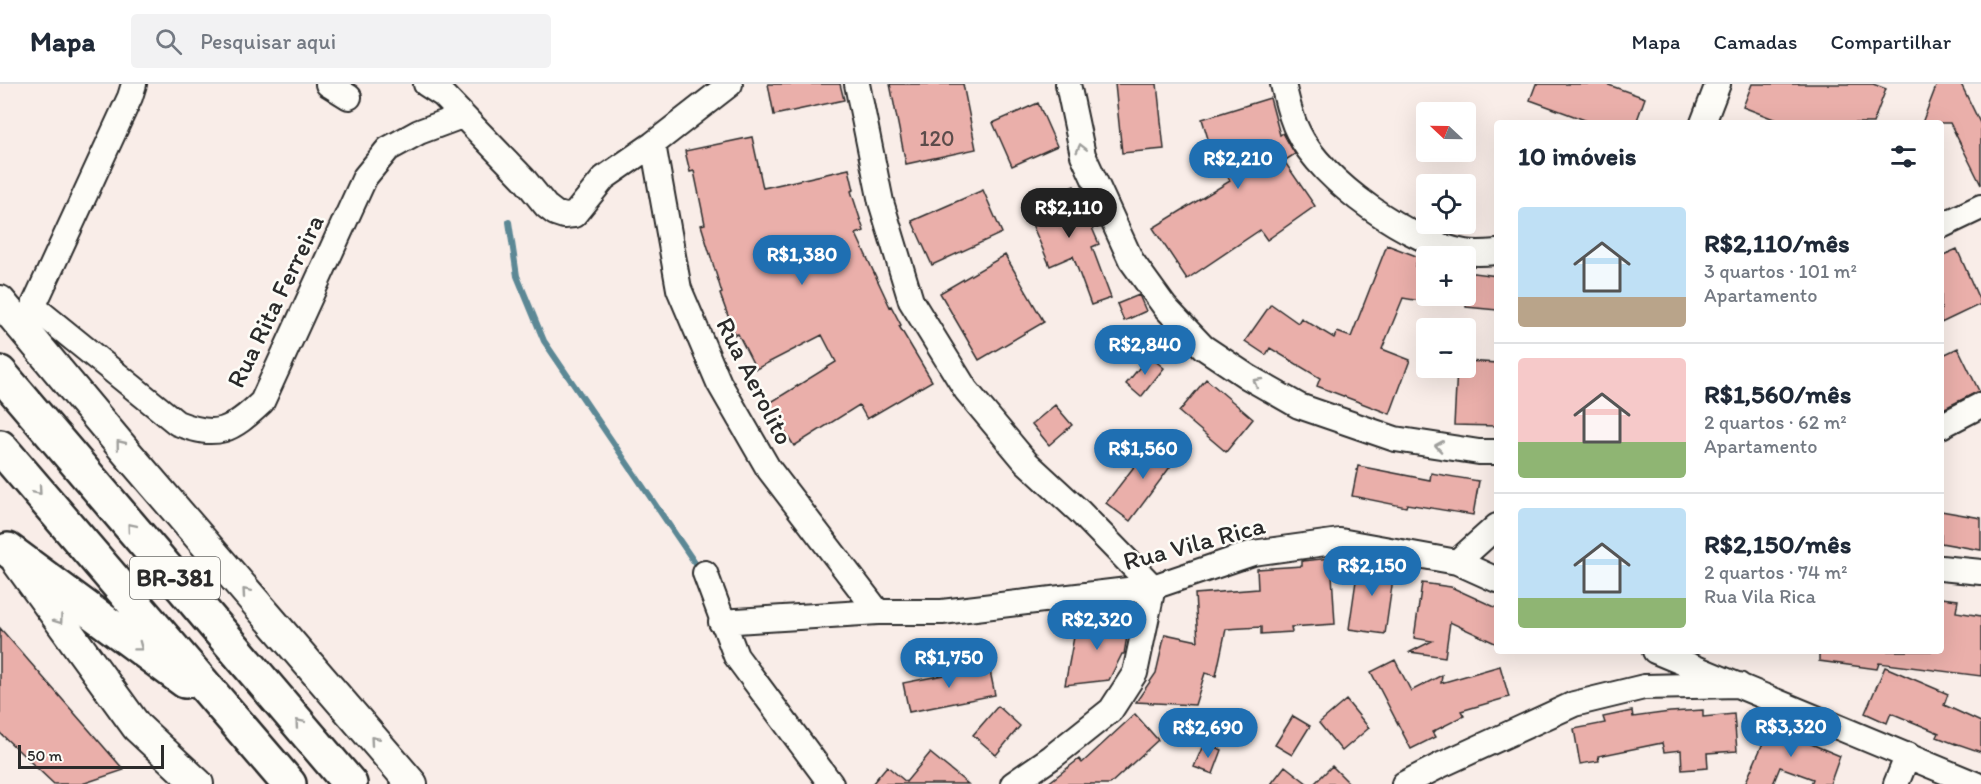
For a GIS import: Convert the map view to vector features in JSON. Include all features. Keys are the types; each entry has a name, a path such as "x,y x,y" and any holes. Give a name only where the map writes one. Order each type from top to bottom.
{"highway":[{"name":"BR-381","path":"0,373 350,784"},
{"name":"BR-381","path":"0,447 289,784"},
{"path":"4,544 234,718"}],"main road":[{"path":"0,301 29,318 127,453 412,784"},
{"path":"4,544 137,727 198,784"}],"street":[{"path":"29,318 134,84"},
{"path":"328,84 349,97"},
{"path":"426,84 443,95 524,179 546,206 564,216 574,215 604,178 653,144 730,84"},
{"path":"857,84 881,202 911,301 966,390 1026,462 1080,512 1153,587 1135,673 1111,710 1052,757 1013,784"},
{"path":"1068,84 1083,155 1131,260 1165,307 1203,347 1248,377 1299,406 1395,439 1479,452 1494,452"},
{"path":"1283,84 1289,110 1298,133 1326,172 1347,190 1408,231 1464,252 1494,252"},
{"path":"1704,120 1718,84"},
{"name":"Rua Rita Ferreira","path":"29,318 177,423 196,430 218,432 240,422 262,402 365,177 388,149 419,132 462,116"},
{"name":"Rua Aerolito","path":"653,144 679,289 718,382 768,468 878,612"},
{"path":"1945,220 1981,207"},
{"path":"1944,424 1981,405"},
{"path":"1457,562 1494,529"},
{"name":"Rua Vila Rica","path":"722,622 878,612 942,612 1153,587 1252,553 1340,541 1457,562 1494,578"},
{"path":"1944,568 1981,572"},
{"path":"705,573 736,656 831,784"},
{"path":"1662,654 1908,754 1975,784"},
{"path":"1404,784 1574,704 1644,687 1739,685"},
{"path":"1896,784 1908,754"}],"building":[{"path":"768,84 840,84 844,100 774,115"},
{"path":"890,84 963,84 976,149 906,164"},
{"path":"1115,84 1157,84 1164,149 1122,153"},
{"path":"1536,84 1606,84 1645,98 1637,120 1585,120 1530,100"},
{"path":"1752,84 1873,84 1886,89 1874,120 1776,120 1743,107"},
{"path":"1937,84 1961,84 1981,125 1981,185 1950,123 1944,123 1944,120 1923,120"},
{"path":"1270,98 1280,135 1283,133 1295,154 1284,161 1315,206 1267,240 1260,230 1187,279 1153,228 1230,181 1209,142 1202,119"},
{"path":"1038,103 1057,146 1012,166 993,123"},
{"path":"752,137 763,188 849,169 854,190 851,191 864,231 856,234 890,307 901,325 899,326 932,381 867,419 859,405 794,446 768,404 836,362 822,335 756,369 738,334 735,335 720,294 722,293 701,225 705,224 694,171 690,172 685,151"},
{"path":"1074,186 1099,244 1092,247 1111,298 1091,305 1073,256 1050,266 1025,208"},
{"path":"983,190 1002,233 932,265 912,221"},
{"path":"1387,245 1416,256 1416,300 1403,298 1382,349 1410,360 1390,414 1317,386 1320,378 1270,348 1266,355 1245,341 1271,304 1298,323 1301,318 1334,338 1337,332 1351,337"},
{"path":"1957,249 1981,304 1944,322 1944,255"},
{"path":"1005,255 1044,322 979,360 940,293"},
{"path":"1476,273 1494,276 1494,310 1466,307 1476,306"},
{"path":"1139,295 1146,311 1124,321 1117,304"},
{"path":"1958,348 1979,391 1944,408 1944,355"},
{"path":"1149,356 1164,368 1141,397 1126,384"},
{"path":"1476,362 1494,363 1494,426 1454,425 1456,378 1476,378"},
{"path":"1206,379 1253,419 1226,452 1179,412"},
{"path":"1055,405 1072,425 1049,445 1032,424"},
{"path":"1156,438 1179,455 1130,521 1106,503"},
{"path":"1358,466 1430,480 1431,473 1479,481 1473,515 1407,504 1406,507 1352,496"},
{"path":"1944,512 1981,518 1981,550 1944,544"},
{"path":"1331,558 1335,624 1291,627 1292,632 1261,634 1261,627 1226,629 1216,676 1205,673 1195,705 1136,702 1156,673 1165,634 1198,641 1195,594 1258,589 1257,569 1302,566 1302,561"},
{"path":"1359,560 1395,565 1385,634 1349,629"},
{"path":"1422,583 1451,587 1494,607 1494,643 1450,622 1445,657 1410,652 1432,641 1414,638"},
{"path":"1944,598 1958,600 1956,612 1981,616 1981,676 1879,663 1877,669 1819,661 1819,654 1944,654"},
{"path":"1130,618 1124,654 1109,680 1065,685 1076,626 1094,622 1094,626"},
{"path":"0,628 124,770 82,784 54,784 0,733"},
{"path":"1395,660 1411,691 1442,675 1441,683 1500,666 1509,697 1461,711 1464,716 1432,732 1435,737 1411,749 1371,672"},
{"path":"989,666 995,695 909,712 903,683"},
{"path":"1885,667 1948,694 1944,705 1981,722 1981,752 1937,737 1939,733 1891,713 1887,723 1865,713"},
{"path":"1346,700 1369,728 1342,751 1319,723"},
{"path":"998,706 1020,726 996,755 973,735"},
{"path":"1703,710 1703,717 1734,714 1737,751 1707,753 1708,768 1682,770 1681,750 1664,752 1662,743 1598,756 1599,761 1580,764 1574,729 1605,723 1603,717 1632,711 1633,717"},
{"path":"1135,714 1158,740 1110,784 1047,784 1079,759 1082,763"},
{"path":"1293,716 1310,726 1292,755 1275,745"},
{"path":"1775,716 1789,722 1785,733 1840,756 1830,784 1811,784 1813,779 1780,767 1773,784 1745,784"},
{"path":"1204,743 1222,750 1213,774 1194,767"},
{"path":"930,753 968,784 872,784 887,766 906,782"},
{"path":"1285,766 1308,784 1271,784"},
{"path":"1332,766 1350,784 1314,784"}],"waterway":[{"path":"509,222 517,276 544,341 697,566"}]}
